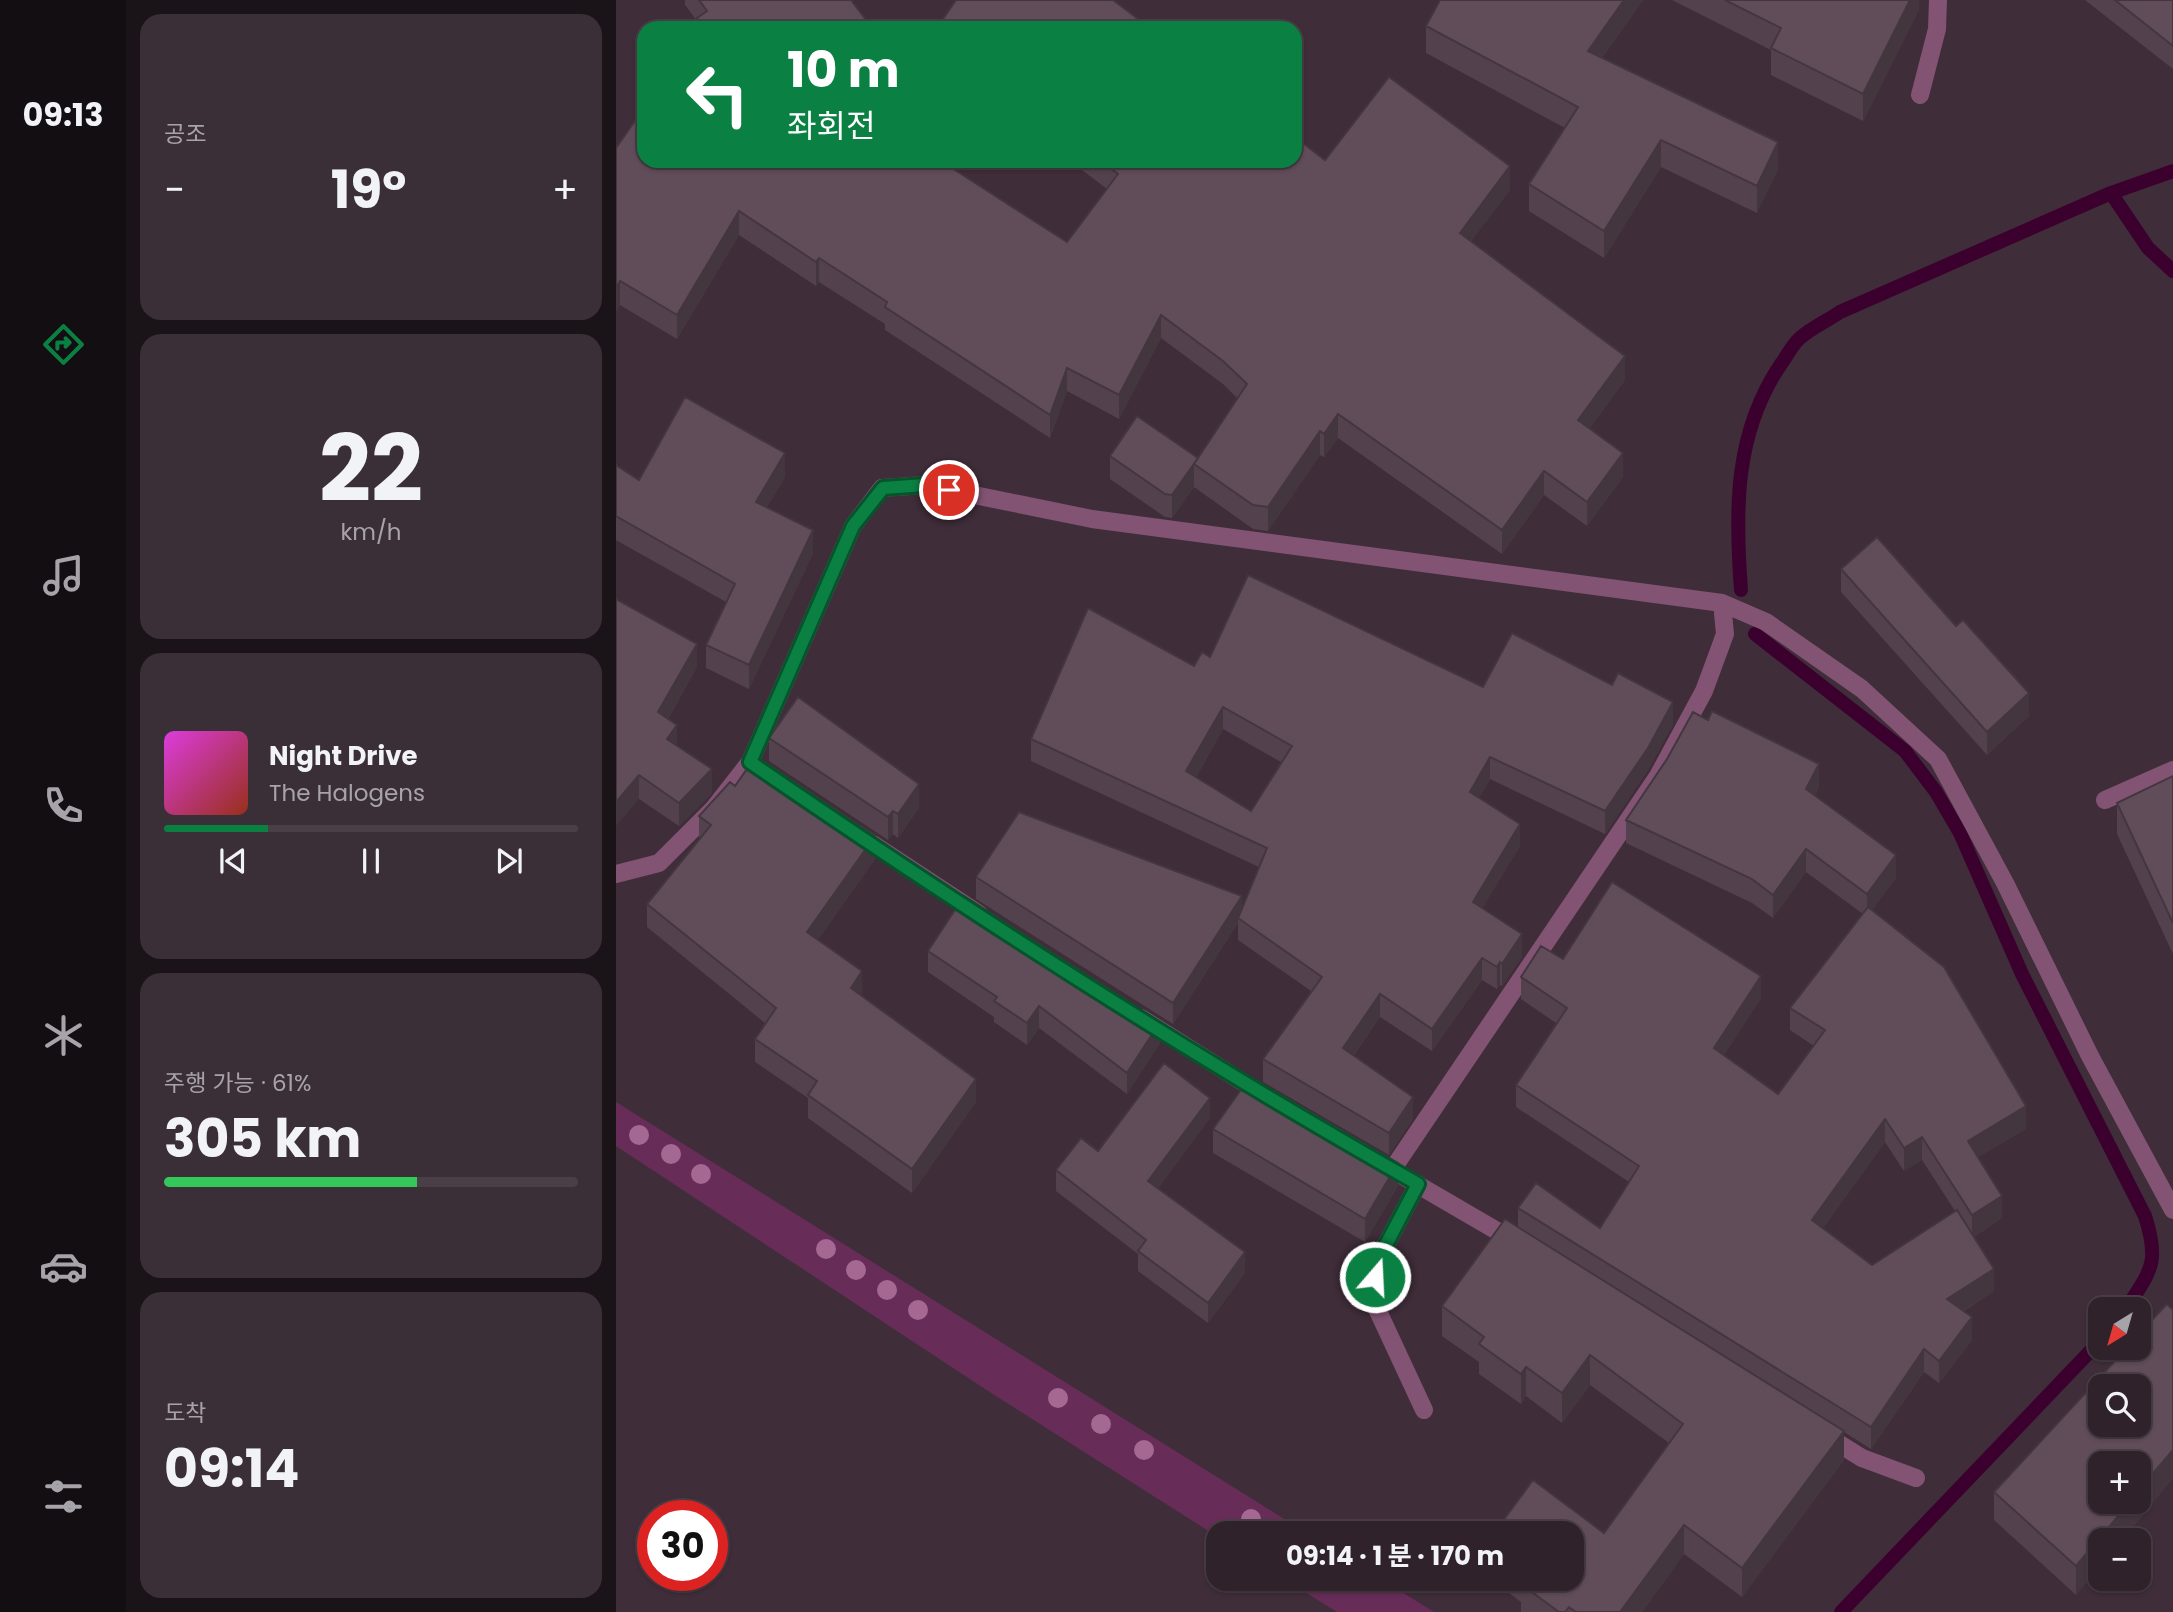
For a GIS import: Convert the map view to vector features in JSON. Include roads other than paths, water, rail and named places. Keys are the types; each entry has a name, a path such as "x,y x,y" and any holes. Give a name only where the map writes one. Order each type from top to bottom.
{"street":[{"path":"1920,95 1937,29 1938,0"},
{"path":"616,874 659,863 756,765 853,526 883,488 925,485 1092,519 1722,603 1766,622 1862,689 1938,759 2173,1210"},
{"path":"1392,1170 1658,776 1704,691 1726,634 1722,603"},
{"path":"2105,800 2173,769"},
{"path":"841,823 989,921"},
{"path":"1129,1010 1282,1107"},
{"path":"1359,1151 1529,1250"},
{"path":"1418,1184 1379,1258 1371,1296 1424,1410"},
{"path":"1805,1422 1862,1458 1916,1478"}],"waterway":[{"path":"1741,590 1738,531 1741,473 1746,445 1766,390 1800,338 1840,312 2111,193 2173,171"},
{"path":"2111,193 2148,248 2173,271"},
{"path":"1755,634 1905,751 1936,792 1960,833 2022,974 2145,1216 2150,1232 2152,1256 2147,1275 2134,1297"},
{"path":"1841,1612 2088,1354"}]}
